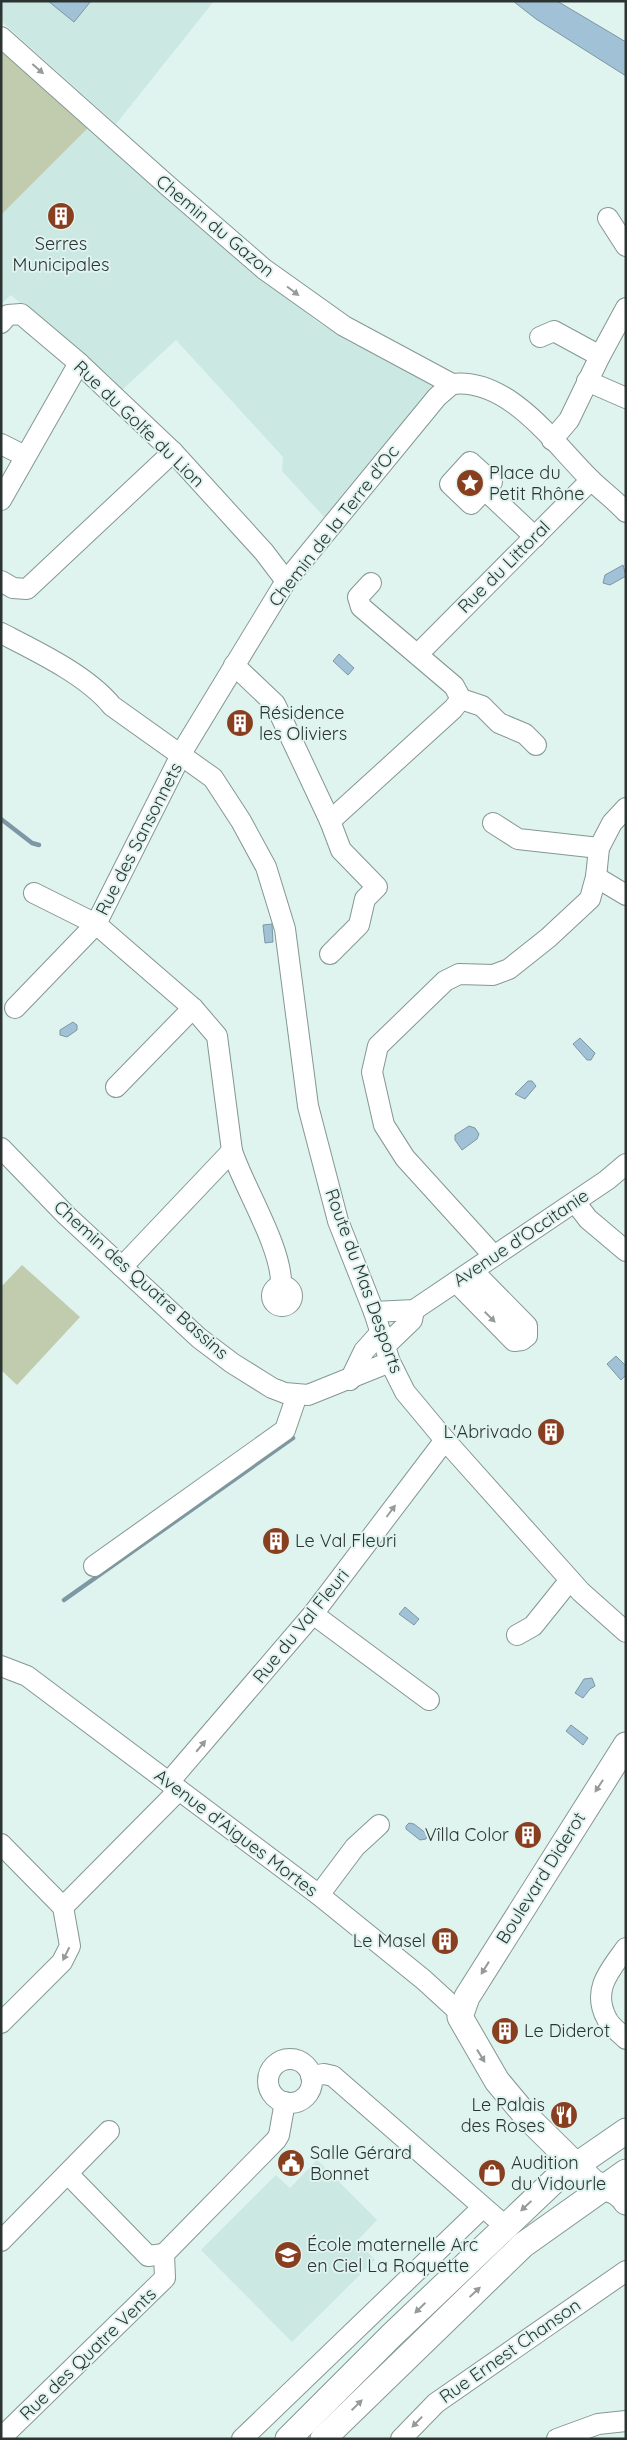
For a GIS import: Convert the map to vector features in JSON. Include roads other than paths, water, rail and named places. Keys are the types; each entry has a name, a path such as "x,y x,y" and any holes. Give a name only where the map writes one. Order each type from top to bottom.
{"main road":[{"name":"Boulevard Diderot","path":"460,2013 472,1989 626,1745"},
{"path":"460,2013 462,2023 497,2081 527,2117 575,2165 603,2188 613,2189 621,2194 626,2202"},
{"path":"288,2439 505,2226 555,2180 626,2131"},
{"path":"323,2439 523,2245 626,2172"},
{"path":"505,2226 523,2245"}],"street":[{"name":"Chemin du Gazon","path":"1,37 264,269 344,326 452,384"},
{"path":"608,218 626,246"},
{"path":"552,440 569,420 587,381 626,308"},
{"name":"Rue du Golfe du Lion","path":"1,323 8,315 21,314 79,363 174,452 264,552 286,580"},
{"path":"540,337 554,331 600,356"},
{"path":"1,500 79,363"},
{"path":"587,381 626,398"},
{"path":"452,384 463,382 489,388 521,408 591,480 626,512"},
{"name":"Chemin de la Terre d'Oc","path":"181,755 286,580 437,397 452,384"},
{"path":"1,444 25,456"},
{"path":"1,581 13,588 27,589 174,452"},
{"name":"Rue du Littoral","path":"418,654 591,480"},
{"path":"485,490 534,537"},
{"path":"371,583 358,597 361,607 454,686 460,699 482,706 499,723 525,734 536,745"},
{"name":"Route du Mas Desports","path":"1,632 31,656 102,705 112,706 213,778 241,821 266,868 285,929 308,1106 338,1221 374,1312 385,1347 405,1392 445,1440 570,1580 626,1632"},
{"name":"Route du Mas Desports","path":"1,646 31,656"},
{"path":"234,665 275,704 330,821 341,850 377,887 364,899 359,926 330,954"},
{"path":"330,821 453,709 460,699"},
{"name":"Rue des Sansonnets","path":"14,1008 96,924 181,755"},
{"path":"494,1256 405,1158 384,1125 372,1072 378,1046 445,981 459,974 493,975 509,969 548,938 590,899 596,876 599,848 612,823 626,808"},
{"path":"493,823 518,839 599,848"},
{"path":"596,876 626,895"},
{"path":"34,893 96,924 193,1008 217,1036 232,1151 265,1228 282,1276 282,1286"},
{"path":"116,1087 193,1008"},
{"name":"Chemin des Quatre Bassins","path":"1,1148 67,1216 199,1338 232,1363 272,1388 297,1395 314,1394 350,1380 385,1347"},
{"path":"122,1266 232,1151"},
{"name":"Avenue d'Occitanie","path":"385,1347 412,1320 414,1310 575,1202 626,1164"},
{"path":"575,1202 588,1219 626,1251"},
{"path":"456,1282 514,1341 522,1340 526,1336 527,1326 473,1271"},
{"path":"374,1312 414,1310"},
{"path":"350,1380 364,1352 385,1347"},
{"path":"94,1566 285,1430 297,1395"},
{"name":"Rue du Val Fleuri","path":"63,1907 174,1786 313,1614 445,1440"},
{"path":"517,1635 533,1626 570,1580"},
{"path":"313,1614 429,1700"},
{"name":"Avenue d'Aigues Mortes","path":"1,1666 27,1676 319,1895 424,1980 460,2013"},
{"path":"319,1895 355,1847 379,1826"},
{"path":"1,1844 63,1907 70,1946 62,1962 1,2023"},
{"path":"626,1948 603,1980 601,2000 607,2019 626,2038"},
{"path":"290,2059 300,2061 305,2065 311,2076 312,2082 307,2094 297,2101 285,2102 274,2096 268,2084 269,2073 276,2063 290,2059"},
{"path":"311,2076 324,2074 333,2076 482,2208 505,2226"},
{"path":"68,2174 148,2256 164,2254 276,2140 279,2135 285,2102"},
{"path":"1,2241 109,2131"},
{"path":"242,2439 482,2208"},
{"name":"Rue des Quatre Vents","path":"1,2438 165,2278 164,2254"},
{"name":"Rue Ernest Chanson","path":"401,2439 436,2403 626,2271"},
{"path":"557,2439 598,2424 626,2421"}],"water":[{"path":"48,1 91,1 74,22"},
{"path":"513,1 557,1 626,42 626,76 536,19"},
{"path":"623,565 626,576 610,585 603,583 605,575"},
{"path":"339,654 354,668 348,675 333,661"},
{"path":"272,924 273,942 265,943 263,925"},
{"path":"73,1022 77,1025 77,1030 67,1037 60,1035 60,1030"},
{"path":"580,1038 595,1053 591,1060 587,1060 573,1044"},
{"path":"528,1081 532,1081 536,1086 525,1099 515,1094"},
{"path":"469,1126 475,1128 479,1134 477,1139 462,1150 455,1140 455,1135"},
{"path":"616,1356 626,1366 626,1375 621,1380 607,1364"},
{"path":"405,1607 419,1619 414,1625 399,1614"},
{"path":"592,1678 595,1686 583,1698 575,1693 584,1679"},
{"path":"571,1725 588,1738 583,1745 566,1731"},
{"path":"409,1823 414,1824 427,1834 426,1839 420,1840 406,1829"}],"waterway":[{"path":"1,819 32,843 39,845"},
{"path":"64,1600 293,1438"}],"place":[{"name":"Serres Municipales","path":"61,216"},
{"name":"Place du Petit Rhône","path":"470,483"},
{"name":"Résidence les Oliviers","path":"240,723"},
{"name":"L'Abrivado","path":"551,1432"},
{"name":"Le Val Fleuri","path":"276,1541"},
{"name":"Vîlla Color","path":"528,1835"},
{"name":"Le Masel","path":"445,1941"},
{"name":"Le Diderot","path":"505,2031"},
{"name":"Le Palais des Roses","path":"564,2115"},
{"name":"Salle Gérard Bonnet","path":"291,2163"},
{"name":"Audition du Vidourle","path":"492,2173"},
{"name":"École maternelle Arc en Ciel La Roquette","path":"288,2255"}]}
